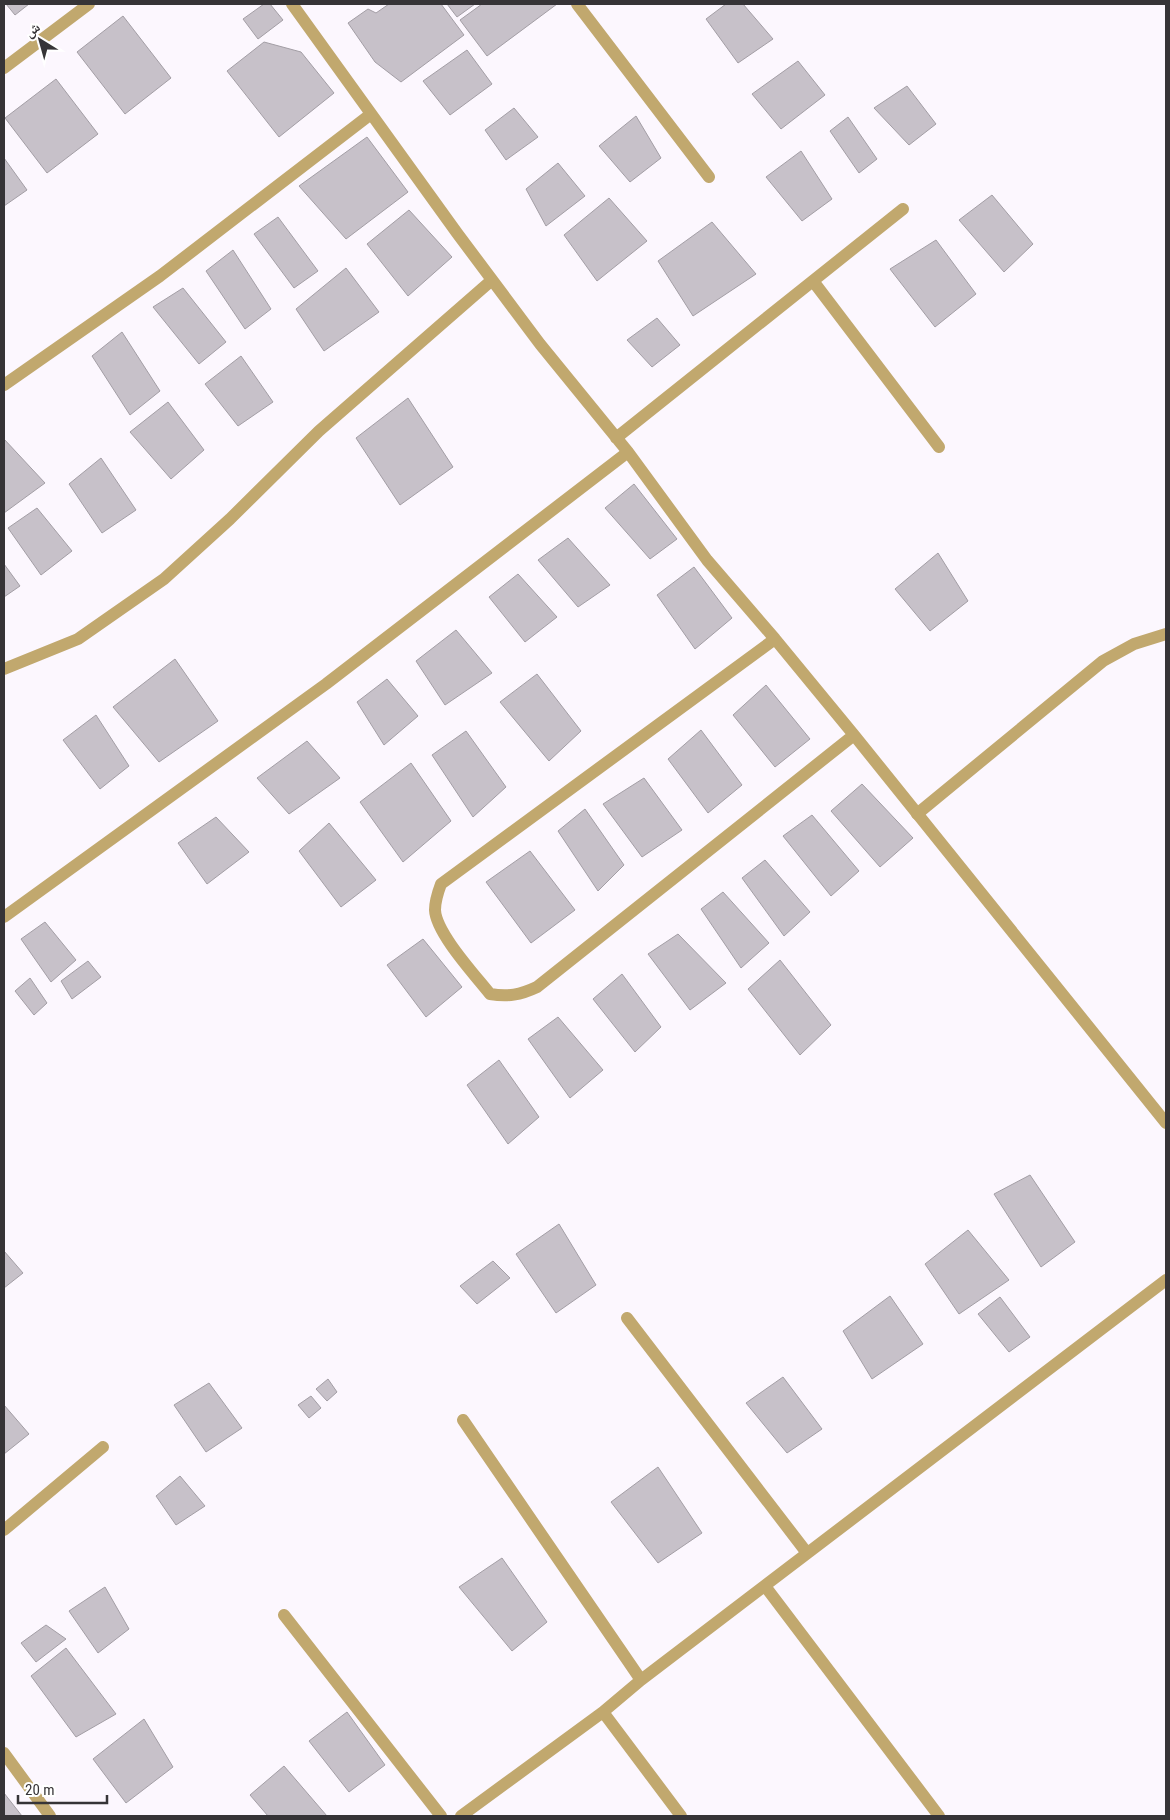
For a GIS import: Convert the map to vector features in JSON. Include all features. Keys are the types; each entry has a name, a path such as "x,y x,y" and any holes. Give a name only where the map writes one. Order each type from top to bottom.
{"street":[{"path":"4,68 89,4"},
{"path":"292,4 492,280 540,344 628,452 707,560 854,735 1166,1123"},
{"path":"577,4 709,177"},
{"path":"4,385 160,276 371,114"},
{"path":"616,438 903,209"},
{"path":"4,668 78,639 164,579 230,519 319,431 492,280"},
{"path":"813,281 939,447"},
{"path":"4,916 326,684 628,452"},
{"path":"917,814 1103,661 1134,644 1166,634"},
{"path":"775,639 441,884 435,912 442,933 490,994 504,997 521,994 537,987 854,735"},
{"path":"461,1816 603,1712 641,1680 1166,1280"},
{"path":"627,1318 807,1554"},
{"path":"463,1420 641,1680"},
{"path":"4,1530 103,1447"},
{"path":"765,1586 939,1816"},
{"path":"284,1615 441,1816"},
{"path":"603,1712 681,1816"},
{"path":"4,1753 50,1816"}],"building":[{"path":"6,4 29,4 15,15"},
{"path":"264,4 270,4 283,20 258,39 243,19"},
{"path":"389,4 441,4 464,35 401,82 375,62 348,23 368,9 376,13"},
{"path":"447,4 475,4 457,17"},
{"path":"482,4 557,4 487,56 460,20"},
{"path":"726,4 743,4 773,39 738,63 706,19"},
{"path":"123,16 171,78 125,114 77,52"},
{"path":"264,42 301,52 334,93 279,137 227,71"},
{"path":"467,50 492,84 450,115 423,81"},
{"path":"798,61 825,95 781,129 752,94"},
{"path":"56,79 98,134 47,173 5,118"},
{"path":"907,86 936,124 909,145 874,108"},
{"path":"514,108 538,137 506,160 485,130"},
{"path":"636,116 661,158 630,182 599,146"},
{"path":"848,117 877,159 859,173 830,131"},
{"path":"367,137 408,192 346,239 299,186"},
{"path":"801,151 832,199 802,221 766,177"},
{"path":"4,158 27,190 4,206"},
{"path":"558,163 585,196 546,226 526,189"},
{"path":"992,195 1033,244 1004,272 959,220"},
{"path":"609,198 647,241 597,281 564,235"},
{"path":"409,210 452,257 408,296 367,244"},
{"path":"278,217 318,271 294,288 254,234"},
{"path":"712,222 756,274 693,316 658,261"},
{"path":"936,240 976,294 935,327 890,269"},
{"path":"233,250 271,309 245,329 206,271"},
{"path":"346,268 379,312 324,351 296,309"},
{"path":"183,288 226,342 199,364 153,307"},
{"path":"657,318 680,345 652,367 627,340"},
{"path":"122,332 160,391 130,415 92,356"},
{"path":"241,356 273,402 238,426 205,384"},
{"path":"408,398 453,467 400,505 356,438"},
{"path":"168,402 204,450 171,479 130,432"},
{"path":"4,439 45,483 4,513"},
{"path":"101,458 136,510 102,533 69,484"},
{"path":"634,484 677,539 650,559 605,508"},
{"path":"37,508 72,551 41,575 8,528"},
{"path":"568,538 610,585 578,607 538,560"},
{"path":"938,553 968,601 930,631 895,589"},
{"path":"4,564 20,586 4,597"},
{"path":"694,567 732,618 695,649 657,595"},
{"path":"518,574 557,617 525,642 489,597"},
{"path":"456,630 492,673 445,705 416,661"},
{"path":"175,659 218,721 159,762 113,707"},
{"path":"537,674 581,731 549,761 500,702"},
{"path":"387,679 418,716 384,745 357,702"},
{"path":"766,685 810,739 775,767 733,715"},
{"path":"96,715 129,766 100,789 63,740"},
{"path":"701,730 742,785 708,813 668,759"},
{"path":"466,731 506,787 473,817 432,755"},
{"path":"307,741 340,778 289,814 257,778"},
{"path":"411,763 451,821 403,862 360,802"},
{"path":"644,778 682,830 642,857 603,804"},
{"path":"862,784 913,838 880,867 831,811"},
{"path":"585,809 624,865 598,891 558,831"},
{"path":"812,815 859,871 831,896 783,836"},
{"path":"216,817 249,852 207,884 178,843"},
{"path":"329,823 376,880 341,907 299,851"},
{"path":"530,851 575,910 531,943 486,882"},
{"path":"765,860 810,912 784,936 742,878"},
{"path":"723,892 769,943 741,968 701,909"},
{"path":"45,922 76,960 51,982 21,939"},
{"path":"678,934 726,983 690,1010 648,954"},
{"path":"423,939 462,987 426,1017 387,965"},
{"path":"780,960 831,1025 800,1055 748,989"},
{"path":"88,961 101,977 72,999 61,981"},
{"path":"622,974 661,1027 635,1052 593,999"},
{"path":"30,978 47,1003 34,1015 15,991"},
{"path":"558,1017 603,1070 570,1098 528,1039"},
{"path":"499,1060 539,1117 508,1144 467,1085"},
{"path":"1030,1175 1075,1242 1041,1267 994,1194"},
{"path":"559,1224 596,1285 556,1313 516,1254"},
{"path":"968,1230 1009,1280 959,1314 925,1264"},
{"path":"4,1251 23,1273 4,1288"},
{"path":"493,1261 510,1278 477,1304 460,1286"},
{"path":"890,1296 923,1344 872,1379 843,1331"},
{"path":"1000,1297 1030,1337 1009,1352 978,1314"},
{"path":"783,1377 822,1429 787,1453 746,1403"},
{"path":"328,1379 337,1392 327,1401 316,1389"},
{"path":"209,1383 242,1428 206,1452 174,1405"},
{"path":"311,1396 321,1408 309,1418 298,1405"},
{"path":"4,1405 29,1434 4,1454"},
{"path":"658,1467 702,1533 658,1563 611,1502"},
{"path":"180,1476 205,1506 176,1525 156,1496"},
{"path":"502,1558 547,1622 512,1651 459,1587"},
{"path":"105,1587 129,1629 98,1653 69,1611"},
{"path":"46,1625 66,1639 36,1662 21,1643"},
{"path":"66,1648 116,1714 76,1737 31,1676"},
{"path":"347,1712 385,1765 349,1792 309,1741"},
{"path":"144,1719 173,1767 126,1803 93,1759"},
{"path":"284,1766 327,1816 268,1816 250,1795"},
{"path":"4,1793 22,1816 4,1816"}]}
